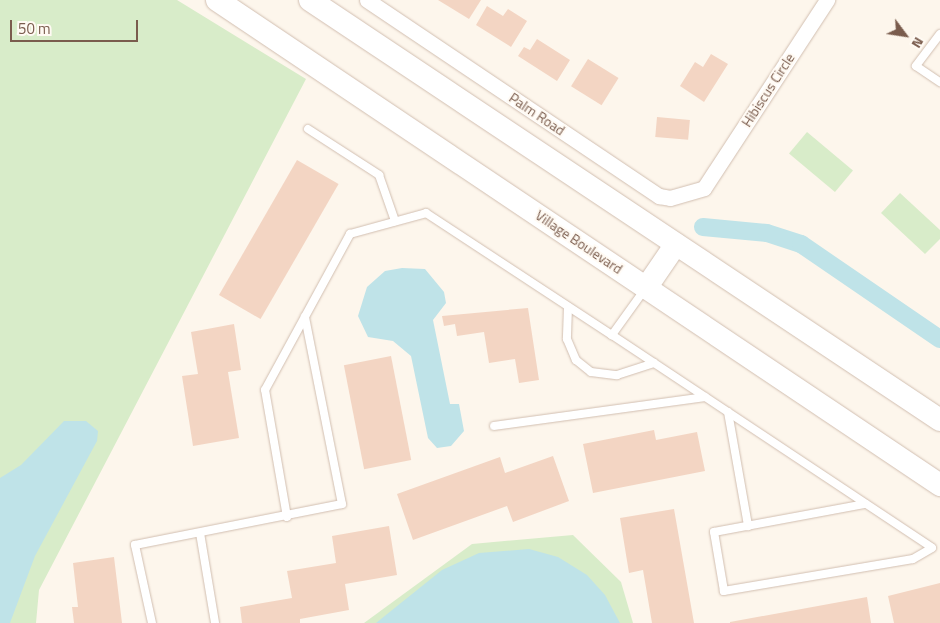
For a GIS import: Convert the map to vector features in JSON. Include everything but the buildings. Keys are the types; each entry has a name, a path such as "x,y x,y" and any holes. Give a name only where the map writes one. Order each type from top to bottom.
{"street":[{"name":"Village Boulevard","path":"219,0 940,485"},
{"path":"310,0 940,420"},
{"name":"Palm Road","path":"367,0 658,196 694,194 710,179"},
{"name":"Hibiscus Circle","path":"710,179 826,0"},
{"path":"646,288 676,244"}],"lane":[{"path":"940,34 916,66 940,82"},
{"path":"308,129 379,175 395,221"},
{"path":"287,517 266,390 350,234 426,213 612,335 728,412 866,504 932,548 913,559 724,591 714,532 866,504"},
{"path":"612,335 646,288"},
{"path":"568,307 567,339 576,360 591,372 617,375 654,363"},
{"path":"152,623 135,546 287,517 342,504 305,317"},
{"path":"494,426 705,397"},
{"path":"728,412 748,526"},
{"path":"200,533 215,623"}],"green space":[{"path":"0,0 177,0 306,79 39,590 36,623 0,623"},
{"path":"807,132 853,171 835,192 789,153"},
{"path":"900,193 940,230 940,239 925,254 881,213"},
{"path":"573,535 621,582 633,623 364,623 472,544"}],"water":[{"path":"402,268 425,269 444,292 446,303 433,320 450,404 459,404 464,431 451,446 437,448 428,438 411,356 393,341 368,337 358,316 367,287 385,271"},
{"path":"64,421 86,421 98,431 97,441 35,556 10,623 0,623 0,478 21,465"},
{"path":"529,549 558,557 587,575 605,595 620,623 376,623 442,570 479,553"}],"waterway":[{"path":"703,227 767,233 801,244 940,339"}]}
